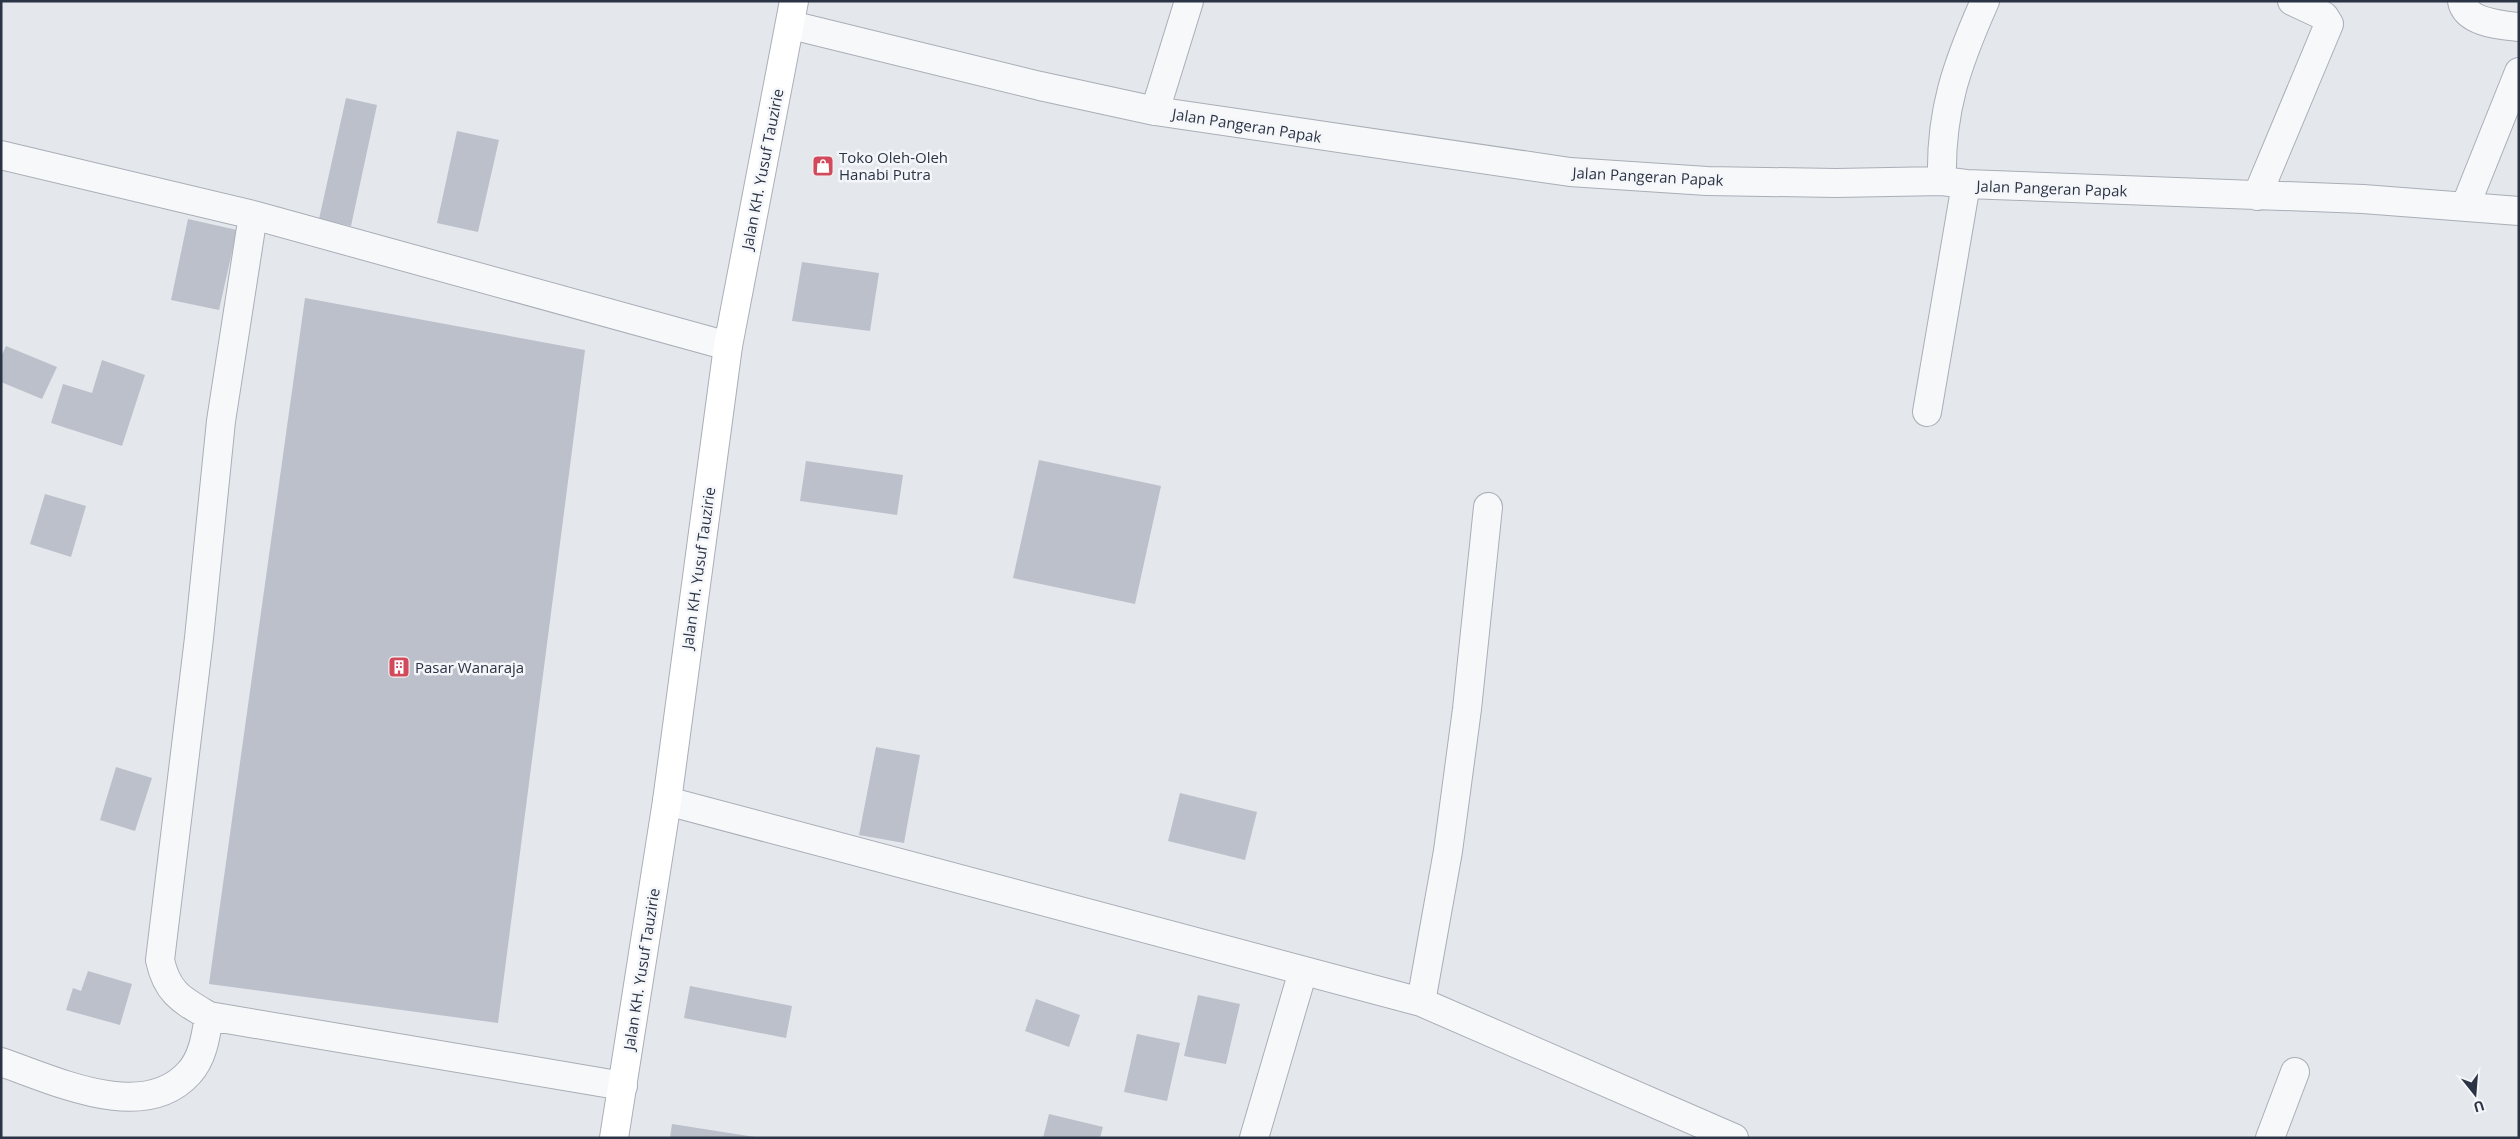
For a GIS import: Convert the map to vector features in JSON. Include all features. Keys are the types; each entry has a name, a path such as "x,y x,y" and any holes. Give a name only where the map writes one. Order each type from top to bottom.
{"main road":[{"name":"Jalan KH. Yusuf Tauzirie","path":"614,1138 624,1086 667,801 728,346 792,13"}],"street":[{"path":"1155,111 1189,1"},
{"path":"1927,412 1954,182 1941,146 1955,73 1985,1"},
{"path":"2258,196 2329,24 2324,16 2292,1"},
{"path":"2462,1 2463,8 2469,15 2495,24 2519,27"},
{"name":"Jalan Pangeran Papak","path":"792,13 1040,86 1155,111 1570,172 1707,181 1954,182 2363,199 2519,211"},
{"path":"2465,207 2519,72"},
{"path":"1,155 253,215 728,346"},
{"path":"253,215 221,421 199,638 160,960 163,976 170,989 185,1002 210,1016 624,1086"},
{"path":"1421,1002 1448,850 1465,728 1488,507"},
{"path":"667,801 1421,1002 1734,1138"},
{"path":"1254,1138 1302,971"},
{"path":"1,1062 98,1095 140,1097 170,1089 190,1072 203,1047 210,1016"},
{"path":"2270,1138 2295,1072"}],"building":[{"path":"346,98 377,105 351,226 319,219"},
{"path":"457,131 499,140 478,232 437,223"},
{"path":"188,219 237,230 219,310 171,300"},
{"path":"802,262 879,273 870,331 792,321"},
{"name":"Pasar Wanaraja","path":"305,298 585,350 498,1023 209,984"},
{"path":"6,346 57,367 42,399 1,382 1,357"},
{"path":"102,360 145,375 122,446 51,423 63,384 92,393"},
{"path":"1039,460 1161,486 1135,604 1013,578"},
{"path":"806,461 903,475 897,515 800,501"},
{"path":"45,494 86,506 71,557 30,544"},
{"path":"876,747 920,755 904,843 859,835"},
{"path":"116,767 152,778 135,831 100,820"},
{"path":"1180,793 1257,812 1245,860 1168,841"},
{"path":"88,971 132,984 120,1025 66,1010 73,988 81,991"},
{"path":"690,986 792,1006 786,1038 684,1018"},
{"path":"1198,995 1240,1004 1226,1064 1184,1056"},
{"path":"1036,999 1080,1015 1069,1047 1025,1031"},
{"path":"1137,1034 1180,1043 1167,1101 1124,1092"},
{"path":"1049,1114 1103,1127 1100,1138 1043,1138"},
{"path":"672,1124 755,1137 755,1138 670,1138"}],"place":[{"name":"Toko Oleh-Oleh Hanabi Putra","path":"823,166"},
{"name":"Pasar Wanaraja","path":"399,667"}]}
